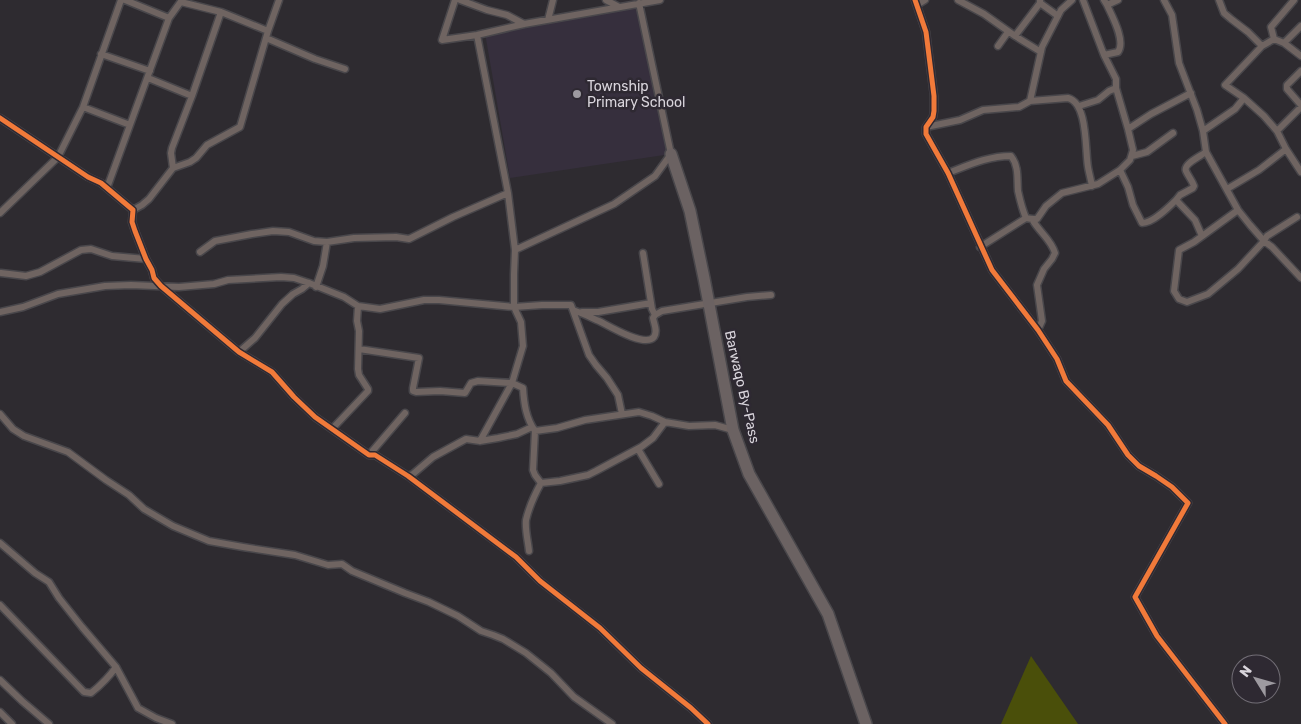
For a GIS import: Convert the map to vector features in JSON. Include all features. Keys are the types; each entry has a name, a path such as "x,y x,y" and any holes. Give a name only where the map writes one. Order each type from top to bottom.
{"highway":[{"name":"Barwaqo By-Pass","path":"671,154 690,212 733,430 749,474 828,614 866,724"}],"street":[{"path":"0,213 58,157 83,107 123,0 169,18"},
{"path":"133,210 149,199 173,168 190,162 207,145 224,134 240,127 279,0"},
{"path":"455,0 442,40 477,35 617,4 660,0"},
{"path":"460,0 507,15 524,24"},
{"path":"548,20 553,0"},
{"path":"606,0 617,4"},
{"path":"925,0 916,3 926,32 935,107 933,117 926,127 926,134 948,173 992,270 1038,330 1057,359 1066,381 1108,425 1128,454 1139,466 1172,487 1188,503 1134,597 1157,636 1225,724"},
{"path":"958,0 984,14 1008,32 1041,52"},
{"path":"1030,101 1042,47 1062,8 1072,0"},
{"path":"980,247 1029,218 1037,219 1046,206 1062,193 1098,184 1120,170 1132,156 1133,150 1116,88 1116,79 1104,55 1083,0"},
{"path":"1104,55 1118,52 1120,46 1118,28 1105,2 1118,0"},
{"path":"1164,0 1172,15 1179,63 1204,131 1206,152 1238,210 1264,241 1301,278"},
{"path":"1219,0 1224,13 1262,46"},
{"path":"1274,39 1272,27 1294,0"},
{"path":"107,188 169,18 182,1 221,12 268,31"},
{"path":"1015,36 1040,1 1058,16"},
{"path":"515,250 614,204 655,176 671,154 639,3"},
{"path":"173,168 172,148 221,12"},
{"path":"1284,43 1301,26"},
{"path":"998,46 1008,32"},
{"path":"477,35 508,193 515,250 514,307 521,322 523,346 512,383 480,441"},
{"path":"266,38 315,59 345,69"},
{"path":"1274,39 1262,46 1225,85 1244,98 1264,116 1277,131 1301,172"},
{"path":"1274,39 1284,43 1301,56"},
{"path":"102,54 150,71"},
{"path":"1277,131 1301,106 1287,89 1287,85 1301,71"},
{"path":"148,78 192,96"},
{"path":"1079,106 1098,100 1116,88"},
{"path":"1128,129 1151,114 1191,93"},
{"path":"926,127 960,120 983,110 1019,107 1030,101 1068,98 1079,106 1086,137 1087,166 1092,186"},
{"path":"1204,131 1235,110 1244,98"},
{"path":"83,107 130,125"},
{"path":"0,118 88,177 101,183 133,210"},
{"path":"1132,156 1147,152 1173,133"},
{"path":"1227,189 1259,170 1286,149"},
{"path":"1120,170 1140,222 1145,223 1164,212 1180,195 1193,188 1194,186 1185,167 1206,152"},
{"path":"948,173 980,160 997,156 1011,156 1013,158 1017,170 1020,198 1029,218 1051,243 1055,253 1044,269 1037,286 1042,321 1038,330"},
{"path":"200,252 215,242 273,231 289,232 314,241 327,242 354,238 396,237 409,239 508,193"},
{"path":"1176,200 1195,220 1202,236"},
{"path":"133,210 133,227 154,278 161,286 240,352 272,372 315,417 369,455 375,455 408,476 516,557 540,581 600,628 641,668 708,724"},
{"path":"1238,210 1179,250 1174,291 1178,300 1187,302 1208,294 1238,269 1267,236 1297,217"},
{"path":"316,287 327,242"},
{"path":"1,274 26,276 40,272 81,250 91,249 112,256 146,259"},
{"path":"0,312 23,307 58,294 105,286 198,286 228,280 281,277 294,278 309,283 344,297 358,306 380,309 424,300 514,307 571,305 576,311 629,336 646,340 655,336 656,329 643,253"},
{"path":"240,352 255,338 282,304 309,283"},
{"path":"655,315 662,311 708,303 771,295"},
{"path":"576,311 598,312 651,303"},
{"path":"332,429 368,391 359,375 358,369 358,306"},
{"path":"576,311 581,335 589,355 618,395 622,414"},
{"path":"359,349 419,358 413,388 413,391 416,392 465,393 471,383 478,381 512,383 523,388 524,404 533,429 533,470 541,483"},
{"path":"408,476 414,474 433,457 466,439 480,441 533,429 557,428 585,420 622,414 639,412 665,422 683,425 715,424 733,430"},
{"path":"0,414 13,429 24,436 68,452 129,495 144,508 173,526 210,540 295,555 328,565 342,564 352,571 405,594 429,602 458,616 481,632 503,639 526,653 551,673 574,697 612,724"},
{"path":"369,455 405,414"},
{"path":"541,483 560,482 588,475 638,449 653,438 665,422"},
{"path":"638,449 659,484"},
{"path":"529,552 526,520 533,498 541,483"},
{"path":"0,543 35,573 49,582 59,598 116,667 138,708 172,724"},
{"path":"0,605 84,692 92,693 110,676 116,667"},
{"path":"0,680 49,724"},
{"path":"0,712 12,724"}],"shaded area":[{"name":"Township Primary School","path":"642,4 671,154 510,178 485,33"}],"green space":[{"path":"1031,656 1078,724 1001,724"}],"cycle path":[{"path":"915,0 926,32 934,96 933,117 926,127 926,134 948,173 992,270 1038,330 1057,359 1066,381 1108,425 1128,455 1139,466 1172,487 1188,503 1135,597 1157,636 1225,724"},
{"path":"0,118 88,177 101,183 133,210 132,222 135,231 154,278 161,286 239,352 272,372 315,417 369,455 375,455 408,476 516,557 540,581 600,628 641,668 708,724"}],"place":[{"name":"Township Primary School","path":"577,94"}]}
